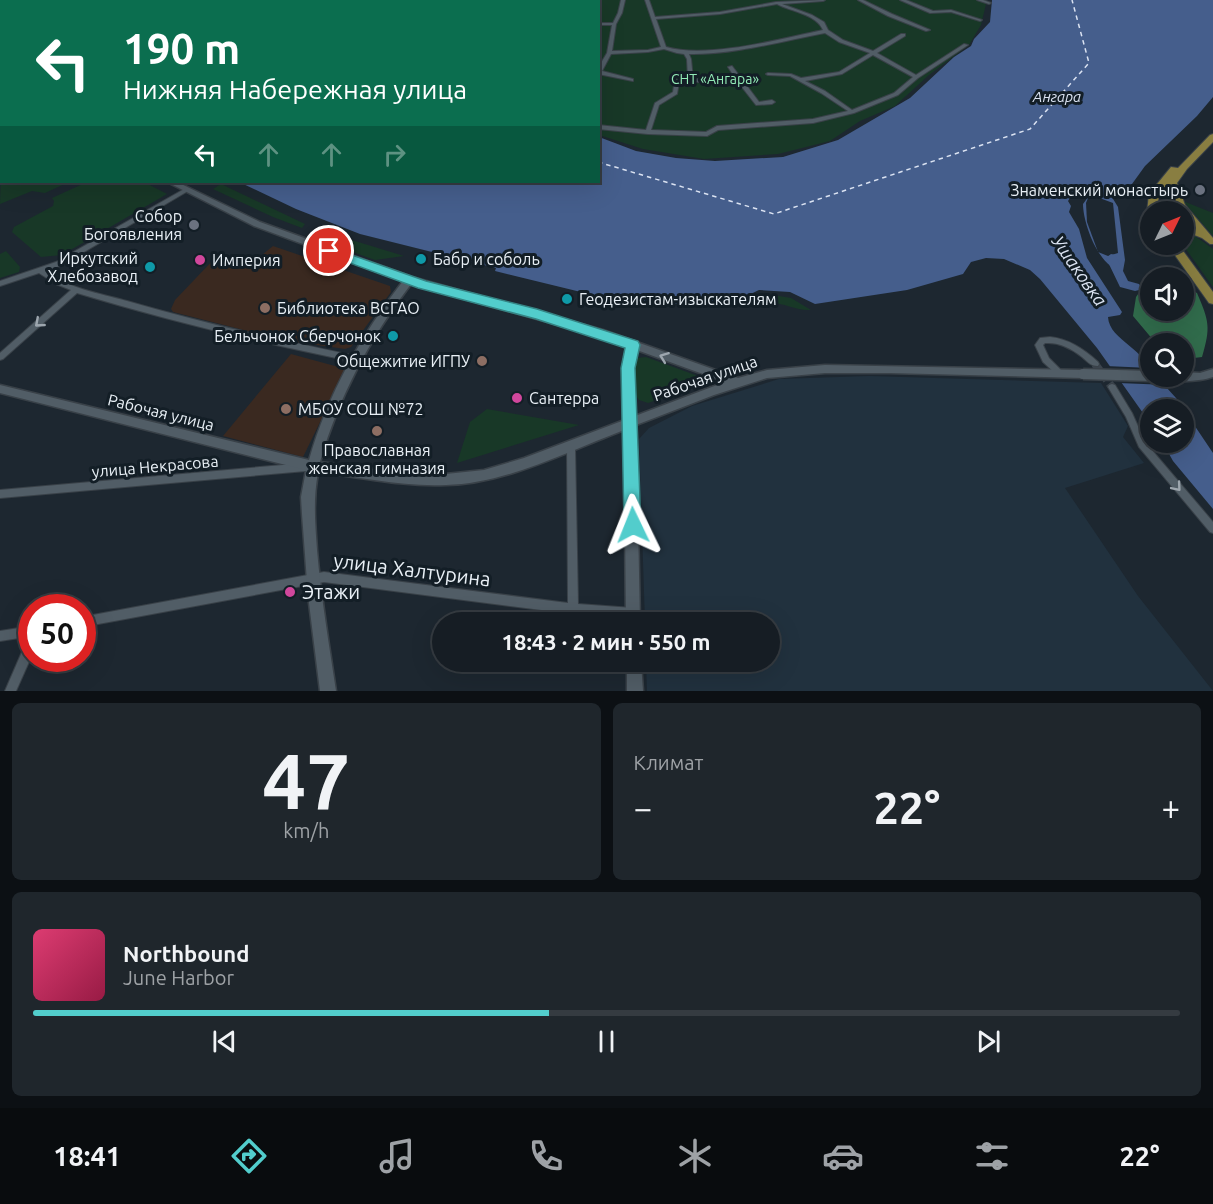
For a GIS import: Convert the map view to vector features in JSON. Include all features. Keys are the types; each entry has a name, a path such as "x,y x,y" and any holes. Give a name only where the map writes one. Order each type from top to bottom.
{"main road":[{"path":"1152,201 1159,186 1213,126"},
{"path":"1212,242 1180,206 1172,183 1184,166 1213,137"},
{"path":"173,183 257,224 409,280 537,314 736,382"},
{"path":"1194,231 1212,242"},
{"path":"1179,255 1213,300"},
{"path":"328,691 313,579 308,494 313,466 317,446 356,359 367,339 409,280"},
{"name":"Рабочая улица","path":"0,389 313,466 388,476 446,480 502,470 571,446 736,382 776,372 825,369 1059,372 1140,376"},
{"path":"1194,377 1213,373"},
{"path":"1200,377 1213,382"},
{"path":"630,423 633,612"},
{"path":"634,672 635,691"}],"street":[{"path":"600,70 609,53 614,24 620,14 623,0"},
{"path":"647,0 664,48"},
{"path":"653,18 736,11 775,2 823,0"},
{"path":"860,0 928,30"},
{"path":"902,0 932,12 951,12 980,20"},
{"path":"979,0 989,3"},
{"path":"775,2 810,16 822,23 826,31 841,41 873,53 916,77"},
{"path":"600,24 614,24"},
{"path":"609,53 664,48 670,51 686,52 738,48 826,31"},
{"path":"800,80 840,73 903,35"},
{"path":"600,127 707,134 717,128 813,121 852,112 896,94 916,77 966,45"},
{"path":"686,52 691,80"},
{"path":"730,67 758,104 772,102"},
{"path":"600,72 631,80"},
{"path":"768,74 791,75 852,112"},
{"path":"648,132 657,104 675,93 677,81 741,80"},
{"path":"0,284 40,271 186,190"},
{"path":"40,271 77,289 226,332 356,359"},
{"path":"0,357 77,289"},
{"path":"1059,372 1041,353 1039,345 1043,340 1052,339 1066,344 1095,364"},
{"path":"630,423 628,368 633,345"},
{"path":"1112,387 1130,415 1142,444 1213,529"},
{"path":"571,446 573,609"},
{"name":"улица Некрасова","path":"0,495 313,466"},
{"name":"улица Халтурина","path":"96,619 313,579 335,578 593,612"},
{"path":"0,636 18,633"},
{"path":"10,691 19,672"}],"shaded area":[{"path":"273,246 390,286 391,292 351,347 345,349 282,340 173,312 171,309 175,300 216,257 251,264"},
{"name":"МБОУ СОШ №72","path":"291,354 346,369 303,457 223,436"},
{"path":"869,376 1101,383 1128,426 1123,437 1144,463 1065,488 1138,596 1213,691 647,691 646,672 780,672 780,612 645,612 639,439 649,428 692,406 779,379"}],"green space":[{"name":"СНТ «Ангара»","path":"600,0 987,0 981,25 969,45 929,75 895,106 860,121 830,141 778,154 704,159 643,149 600,135"},
{"path":"1,183 67,183 45,193 32,191 0,204"},
{"path":"85,183 146,183 167,194 62,255 41,257 12,232 14,227 53,206 52,198"},
{"path":"221,184 305,224 302,228 273,217 213,189"},
{"path":"1194,205 1213,213 1213,236 1194,214"},
{"path":"319,230 404,256 375,260 311,237 313,235 337,243 339,241 316,232"},
{"path":"1194,236 1213,249 1213,287 1190,255 1194,255"},
{"path":"6,251 20,267 19,272 0,278 0,254"},
{"path":"1140,291 1140,321 1194,321 1194,292 1197,293 1208,331 1202,357 1194,358 1194,333 1147,333 1133,316 1136,297"},
{"path":"761,296 791,298 811,310 777,303 765,303"},
{"path":"646,357 698,376 701,379 700,385 648,403 639,400 636,396 634,361 637,358"},
{"path":"487,409 579,425 457,463 470,422"}],"water":[{"name":"Ангара","path":"992,0 1213,0 1213,97 1197,116 1145,166 1132,184 1114,189 1110,194 1118,207 1125,260 1123,271 1107,263 1094,245 1086,223 1083,204 1091,193 1081,190 1072,195 1068,201 1071,206 1069,212 1079,229 1087,258 1122,312 1120,315 1108,317 1110,325 1115,333 1140,355 1140,387 1166,387 1177,399 1140,399 1140,409 1097,348 1040,279 1030,270 1004,259 986,258 971,262 963,274 907,290 815,304 790,292 759,290 738,300 732,307 636,301 589,294 360,234 296,209 241,183 600,183 600,137 636,151 676,158 715,161 783,157 838,140 910,98 954,57 971,46 974,39 990,22"},
{"name":"Ангара","path":"1194,425 1213,453 1213,509 1169,453 1194,453"}],"pier":[{"path":"1094,196 1113,203 1118,253 1108,256 1098,252 1087,222 1086,203 1088,198"},
{"path":"1106,366 1140,368 1140,384 1118,383"}],"waterway":[{"path":"1111,258 1124,284 1135,287"}],"ferry route":[{"path":"600,163 774,214 1030,129 1089,63 1072,0"}],"tunnel":[{"path":"1095,364 1112,387"}],"place":[{"name":"Знаменский монастырь","path":"1200,190"},
{"name":"Собор Богоявления","path":"194,225"},
{"name":"Бабр и соболь","path":"421,259"},
{"name":"Империя","path":"200,260"},
{"name":"Иркутский Хлебозавод","path":"150,267"},
{"name":"Геодезистам-изыскателям","path":"567,299"},
{"name":"Библиотека ВСГАО","path":"265,308"},
{"name":"Бельчонок Сберчонок","path":"393,336"},
{"name":"Общежитие ИГПУ","path":"482,361"},
{"name":"Сантерра","path":"517,398"},
{"name":"МБОУ СОШ №72","path":"286,409"},
{"name":"Православная женская гимназия","path":"377,431"},
{"name":"Этажи","path":"290,592"}],"route":[{"path":"329,251 423,284 537,314 633,345 628,368 633,525"}],"water label":[{"name":"Ушаковка","path":"1079,271"}]}
